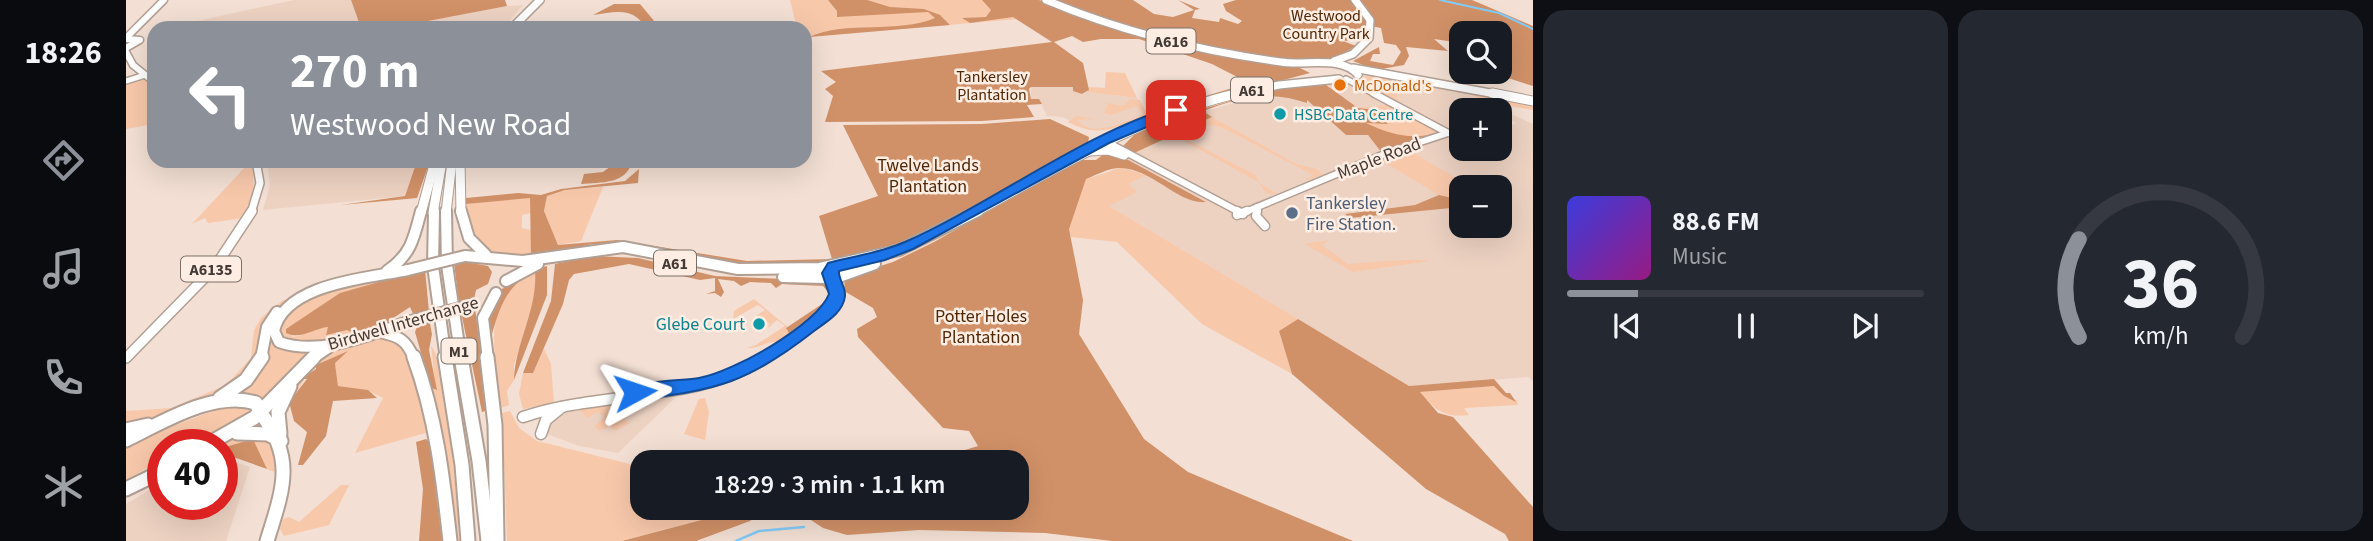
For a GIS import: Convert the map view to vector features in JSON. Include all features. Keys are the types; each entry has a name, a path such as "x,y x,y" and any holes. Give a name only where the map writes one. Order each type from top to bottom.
{"highway":[{"path":"519,21 540,0"},
{"path":"527,21 547,0"},
{"name":"A616","path":"1046,0 1108,24 1169,41 1319,70"},
{"path":"1347,64 1365,44 1371,31 1367,15 1355,0"},
{"path":"1347,64 1359,80 1382,76"},
{"path":"1319,70 1347,64 1382,76 1533,101"},
{"name":"A61","path":"205,407 251,375 264,354 263,336 268,323 279,310 298,299 372,278 465,257 486,255 536,262 567,255 626,253 726,273 782,274 875,264 923,246 964,219 1117,134 1191,106 1319,70 1342,79 1359,80"},
{"path":"1117,134 1115,143 1122,152"},
{"path":"1085,151 1122,152"},
{"path":"372,278 397,265 409,252 433,168"},
{"name":"M1","path":"441,168 434,210 433,284 459,439 468,541"},
{"name":"M1","path":"451,168 444,234 447,281 475,434 488,541"},
{"path":"461,168 466,233 472,245 486,255"},
{"name":"A61","path":"831,270 892,252 964,219"},
{"path":"502,259 509,268 506,281"},
{"name":"A61","path":"506,281 536,262"},
{"path":"782,274 825,278 835,284 839,277 875,264"},
{"name":"Birdwell Interchange","path":"298,299 276,323 275,336 280,342 293,348 308,348 475,304 496,293 506,281"},
{"path":"496,293 486,307 483,318 495,425 498,541"},
{"path":"373,332 398,336 411,348 429,402 441,459 450,541"},
{"name":"A61","path":"238,432 300,369 321,352 346,340"},
{"path":"267,541 284,473 279,408 300,369"},
{"name":"A61","path":"126,440 205,407 246,398 256,403 260,411"},
{"path":"260,411 280,438"},
{"name":"A61","path":"238,433 268,434 280,438"},
{"path":"126,491 147,480"}],"main road":[{"path":"145,75 133,65 127,51 131,39 164,0"},
{"name":"A6135","path":"126,358 212,268 249,218 260,189 260,168"},
{"path":"126,429 169,420"}],"street":[{"path":"126,81 145,75"},
{"name":"Maple Road","path":"1245,211 1387,153 1448,133 1402,111 1359,80"},
{"path":"1103,141 1223,204 1245,211"},
{"path":"1122,152 1256,216 1265,226"},
{"path":"523,417 567,403 701,385 746,370 829,311 837,297 831,270"},
{"path":"541,434 546,420 567,403"}],"shaded area":[{"path":"294,0 351,0 358,21 196,21"},
{"path":"790,0 1002,0 1018,19 812,36 812,21 795,21"},
{"path":"523,5 509,21 428,21"},
{"path":"1106,72 1125,73 1137,98 1087,92 1089,87 1105,88"},
{"path":"1379,77 1503,98 1478,98 1460,91 1394,81 1398,100 1391,102 1361,84 1360,78"},
{"path":"1393,80 1460,91 1475,98 1449,98 1448,130 1397,106 1358,108 1323,82 1350,82 1379,101 1391,102"},
{"path":"147,81 147,125 126,129 126,82"},
{"path":"1031,87 1074,87 1082,94 1087,92 1137,98 1149,117 1110,129 1091,130 1062,117 1047,116 1039,99 1031,99"},
{"path":"1267,94 1287,95 1306,103 1305,99 1346,135 1368,135 1382,153 1440,136 1449,139 1449,161 1512,161 1512,125 1517,123 1512,121 1512,115 1533,124 1533,381 1528,377 1409,386 1082,190 1124,162 1136,150 1212,118 1202,112"},
{"path":"1130,99 1140,100 1148,118 1107,134 1101,134 1119,128 1092,130 1068,122 1076,116 1094,119 1077,120 1084,126 1100,129 1143,114 1137,106 1111,115 1104,113 1108,103 1124,106"},
{"path":"1512,99 1533,103 1533,110 1512,107"},
{"path":"1386,105 1438,132 1418,137 1399,136 1362,121 1358,108"},
{"path":"1212,117 1296,164 1317,169 1324,175 1302,181 1313,175 1221,127 1210,125 1189,132 1189,141 1256,175 1259,183 1279,195 1266,193 1258,182 1174,135"},
{"path":"1404,150 1410,151 1451,175 1449,197 1439,195 1380,160"},
{"path":"244,168 252,168 254,183 243,218 208,223 205,218 192,224"},
{"path":"268,168 415,168 405,196 263,210 270,185"},
{"path":"1121,168 1146,175 1128,184 1137,192 1109,206 1298,319 1279,331 1292,374 1202,324 1117,242 1071,237 1069,229 878,319 1086,179"},
{"path":"603,187 581,241 558,245 544,211 547,196 565,190"},
{"path":"530,198 531,213 522,215 522,228 531,230 531,257 501,255 483,249 472,234 466,204"},
{"path":"1329,240 1322,245 1348,264 1430,261 1353,272 1305,244"},
{"path":"425,269 286,328 293,337 329,327 326,334 347,330 353,333 311,344 285,339 281,333 285,319 298,306 317,296 340,288"},
{"path":"535,271 537,291 514,365 514,380 507,391 509,405 501,408 494,349 497,314 504,298 516,283"},
{"path":"300,293 265,322 260,336 259,357 250,371 236,383 219,394 180,411 126,424 126,411 172,408 226,385 251,358 254,330 261,318 282,301"},
{"path":"754,299 795,333 782,343 772,342 747,348 785,326 777,320 768,328 769,323 756,316 765,310 758,305 733,319 734,311"},
{"path":"271,338 274,342 313,351 268,397 259,399 240,393 266,358 267,339"},
{"path":"372,339 386,339 398,344 410,360 429,432 355,453 383,398 367,390 338,386 335,363 326,363 312,370 297,391 289,411 284,409 298,381 318,361 343,348"},
{"path":"431,346 437,358 447,407 459,541 456,541 446,456 431,388 436,390"},
{"path":"544,349 551,364 554,403 523,409 519,394 523,373 533,372"},
{"path":"1495,386 1504,396 1517,400 1518,405 1464,408 1469,415 1453,415 1436,408 1419,392"},
{"path":"675,398 618,453 579,446 547,434 545,430 554,417 604,402 619,416 635,401"},
{"path":"705,398 709,412 705,440 684,434 699,399"},
{"path":"604,402 629,423 616,431 609,426 600,431 594,426 605,417 598,412 587,418 578,408"},
{"path":"226,406 246,406 250,412 244,420 229,429 165,429"},
{"path":"510,411 519,428 537,441 630,464 630,520 702,520 622,541 507,541 502,413"},
{"path":"147,436 147,468 126,480 126,444"},
{"path":"238,438 266,440 280,465 280,474 267,469 253,440 238,444"},
{"path":"238,463 250,467 238,504"},
{"path":"341,485 349,485 329,525 284,536 280,529 283,519 289,517 299,522"},
{"path":"147,492 147,520 233,520 226,541 126,541 126,504"}],"green space":[{"path":"351,0 505,0 507,6 428,21 358,21"},
{"path":"828,0 867,0 890,7 924,9 940,15 950,25 812,37 839,29 905,25 935,18 928,12 837,17 837,11"},
{"name":"Tankersley Plantation","path":"982,0 1039,0 1100,23 1300,68 1310,73 1161,112 1159,110 1249,83 1212,64 1139,39 1083,42 1072,36 1054,42 1083,63 1089,90 1082,94 1073,91 1073,87 1031,87 1031,99 1039,99 1042,104 1027,105 1034,117 982,121 825,122 833,96 825,89 836,82 821,71 1052,42 1013,17 970,23 962,18 986,17 991,10"},
{"name":"Westwood Country Park","path":"1048,0 1133,0 1154,14 1173,17 1194,10 1178,0 1200,9 1195,10 1192,18 1219,22 1220,18 1238,24 1242,21 1226,11 1223,4 1236,0 1472,0 1533,26 1533,86 1512,79 1512,21 1449,21 1449,41 1434,39 1448,51 1406,47 1409,56 1404,65 1376,70 1353,61 1379,47 1380,54 1373,54 1370,61 1393,65 1401,52 1396,45 1384,43 1381,28 1365,25 1355,40 1343,41 1356,46 1334,59 1317,62 1259,57 1157,37"},
{"path":"614,4 640,4 654,21 641,21 623,12 593,15"},
{"path":"1322,82 1358,108 1376,110 1388,124 1366,123 1400,135 1436,134 1382,153 1368,135 1346,135 1307,100 1307,103 1268,96 1229,102 1203,111 1212,117 1132,154 1120,149 1143,126 1177,112 1182,115 1286,85"},
{"name":"Twelve Lands Plantation","path":"1050,119 1089,137 1088,144 917,240 835,263 738,266 625,244 593,244 531,257 530,198 466,204 466,198 518,193 541,195 561,189 625,181 639,169 638,183 565,190 547,196 544,211 558,245 617,240 747,261 832,259 819,216 878,196 843,125 982,124"},
{"name":"Potter Holes Plantation","path":"1105,153 1117,154 1206,202 1185,198 1141,173 1118,168 1086,179 1069,229 1083,300 1079,334 1144,439 1188,472 1353,541 1112,541 1045,533 919,530 847,535 823,528 811,520 1029,520 1029,450 965,450 978,446 969,431 943,428 858,337 857,329 877,317 873,308 844,291 845,277 893,262 934,242 1079,160 1096,160"},
{"path":"415,168 428,168 417,198 341,205 405,196"},
{"path":"608,168 629,168 625,174 612,181 581,184 584,174 603,172"},
{"path":"1439,195 1449,197 1449,208 1350,218 1345,214 1415,205"},
{"path":"594,256 638,258 715,276 826,281 834,295 830,305 795,333 789,333 786,328 828,300 829,293 823,286 782,284 776,288 771,283 750,282 741,286 734,281 718,279 724,292 721,297 715,293 706,294 715,291 715,278 700,280 629,264 574,274 569,280 563,304 533,373 523,373 551,301 555,264"},
{"path":"461,261 488,266 492,272 488,284 476,290 474,299 459,303 454,263"},
{"path":"547,266 547,295 514,380 518,353 533,299 535,271 518,283 506,297 492,334 492,303 512,281 530,272"},
{"path":"425,269 429,312 414,316 410,307 381,326 353,333 347,330 326,335 328,327 302,335 286,333 286,329 340,293"},
{"path":"475,308 488,410 482,412 461,312"},
{"path":"429,319 432,334 429,350 437,390 431,388 415,332 419,322"},
{"path":"1298,319 1409,386 1494,379 1506,393 1510,393 1516,402 1504,396 1494,386 1420,392 1438,413 1453,417 1533,507 1533,541 1509,541 1505,534 1426,489 1292,374 1279,331"},
{"path":"348,351 335,363 338,386 368,390 377,398 333,401 326,436 303,465 298,465 307,432 294,421 289,402 307,379 301,379 316,369 316,365"},
{"path":"253,439 267,469 238,459 238,443"},
{"path":"426,439 430,443 442,541 419,541 423,489 416,442"},
{"path":"702,520 751,520 696,541 622,541"}],"waterway":[{"path":"1440,0 1499,13 1533,29"},
{"path":"736,541 759,531 804,527"}],"place":[{"name":"McDonald's","path":"1340,85"},
{"name":"HSBC Data Centre","path":"1280,114"},
{"name":"Tankersley Fire Station.","path":"1292,213"},
{"name":"Glebe Court","path":"759,324"}],"route":[{"path":"635,392 701,385 746,370 774,353 832,308 838,294 830,273 833,267 879,257 908,246 964,219 1105,141 1176,110"}]}
